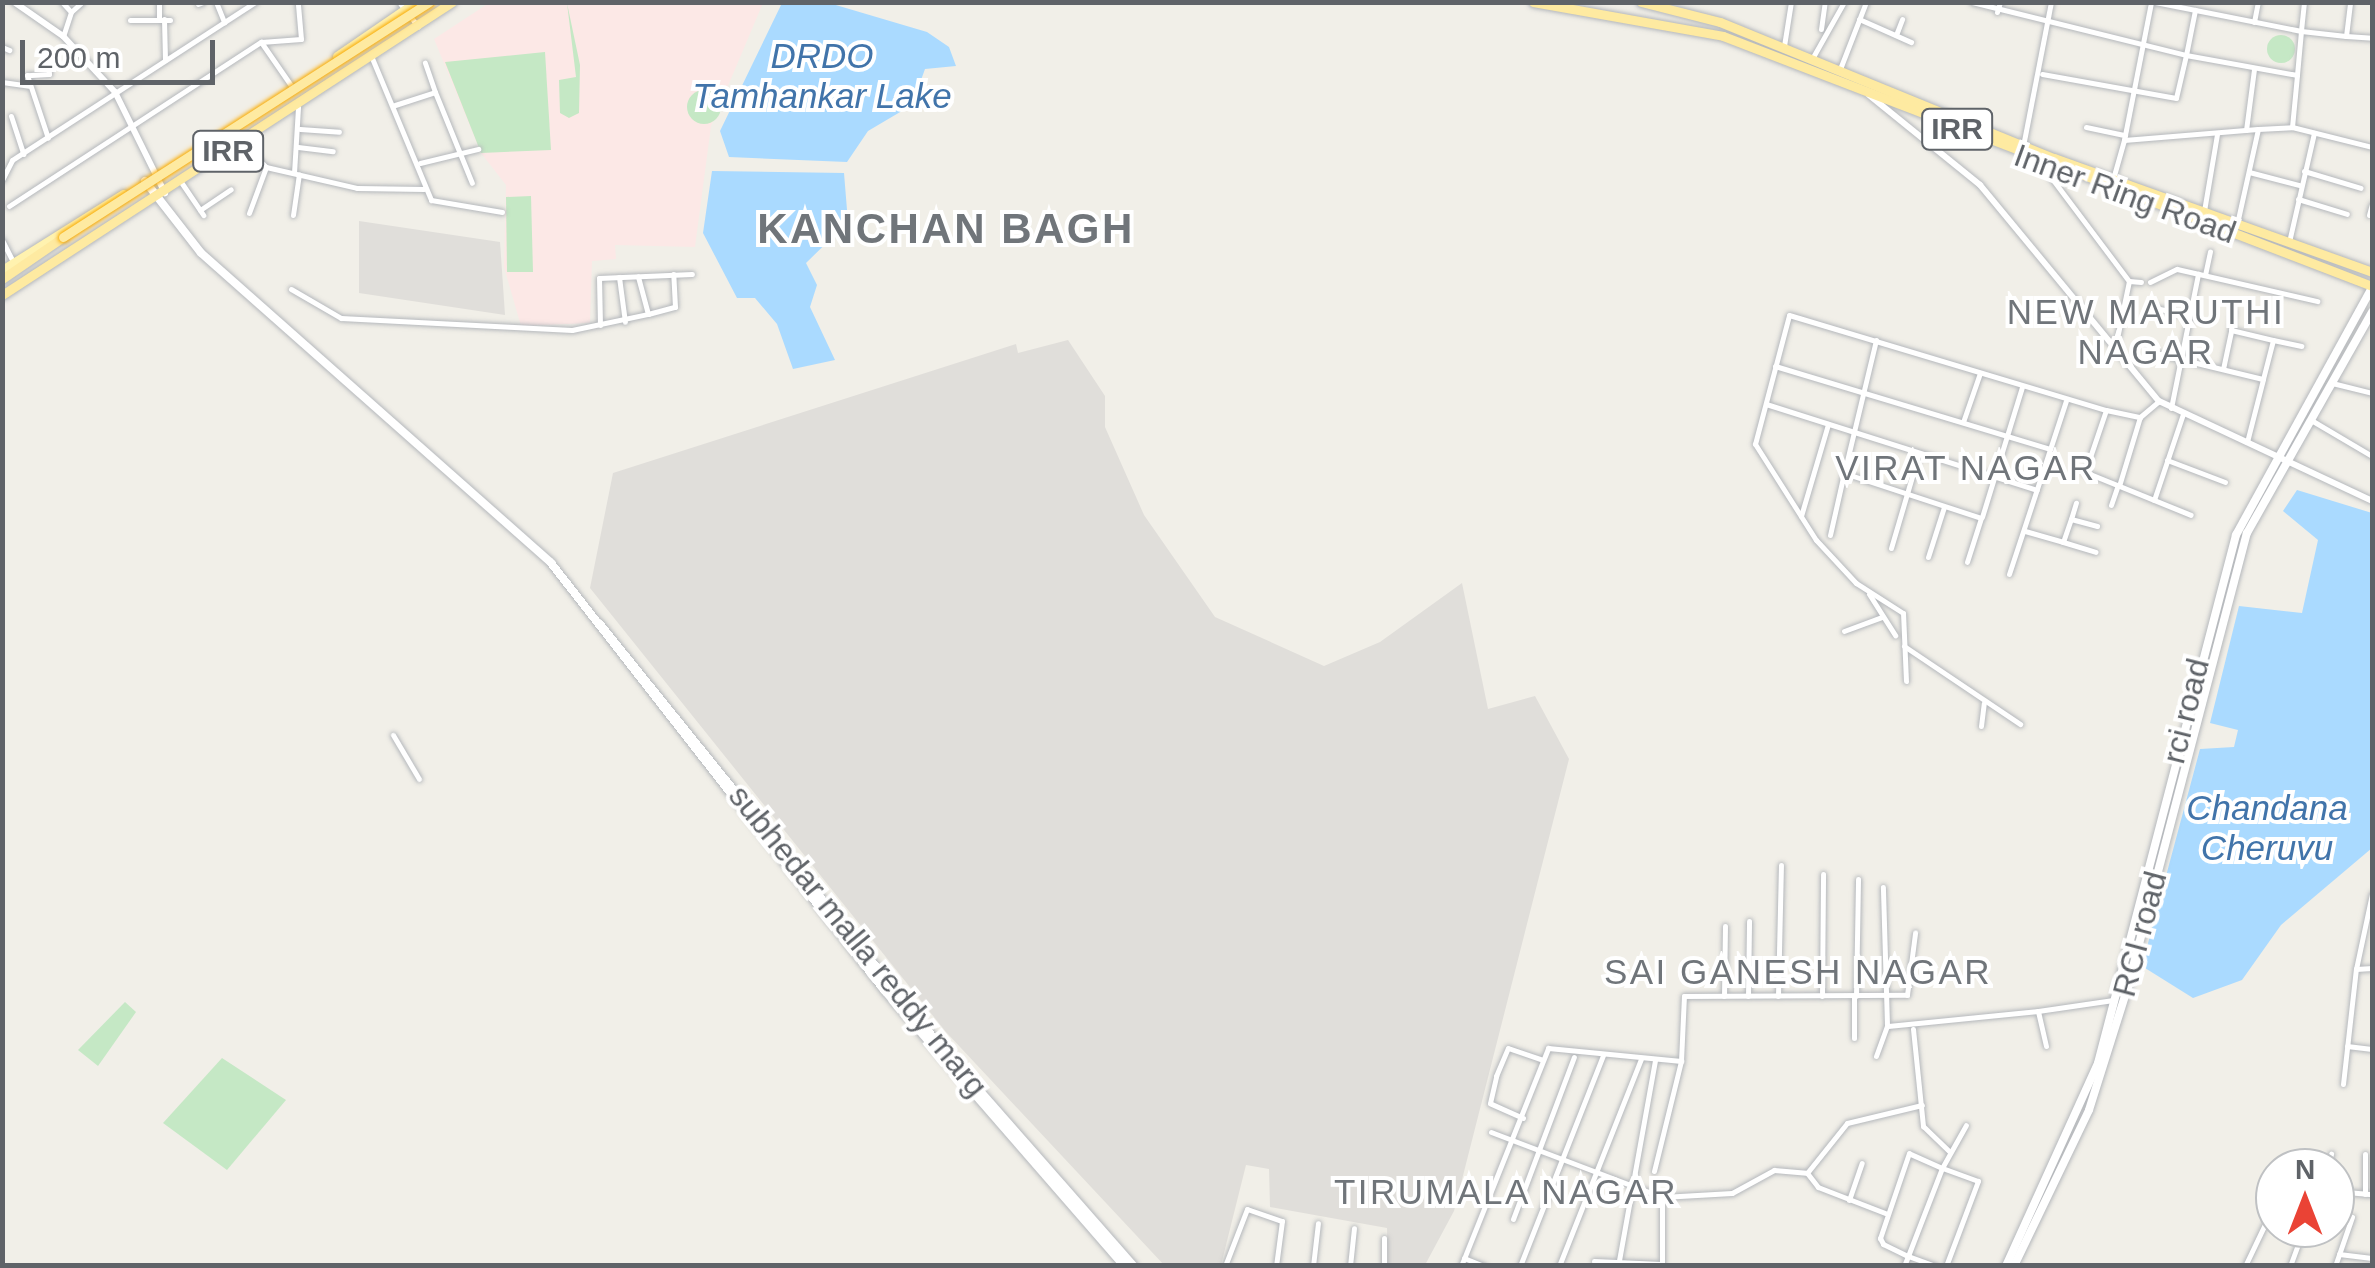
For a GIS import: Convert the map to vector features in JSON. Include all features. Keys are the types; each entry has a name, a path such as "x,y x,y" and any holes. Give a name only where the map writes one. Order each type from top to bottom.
{"highway":[{"path":"2,279 429,2"},
{"name":"IRR","path":"2,295 298,107 452,2"},
{"name":"Inner Ring Road","path":"1534,2 1687,25 2041,164 2372,287"},
{"name":"Inner Ring Road","path":"1641,2 1693,8 2023,146 2372,272"}],"main road":[{"name":"IRR","path":"2,270 292,87 408,4"},
{"name":"subhedar malla reddy marg","path":"145,181 154,199 258,306 552,563 885,991 1124,1266"},
{"path":"2282,458 2372,287"},
{"name":"RCI road","path":"2014,1266 2089,1110 2205,670 2247,533 2282,458 2372,312"},
{"name":"subhedar malla reddy marg","path":"588,613 936,1041 1134,1266"},
{"name":"rci road","path":"2006,1266 2074,1124 2119,1000"}],"street":[{"path":"62,2 71,12"},
{"path":"63,36 71,12 82,2"},
{"path":"159,2 164,19 164,60"},
{"path":"216,2 224,22"},
{"path":"2,180 22,154 255,2"},
{"path":"10,206 261,42 301,40 298,2"},
{"path":"1784,46 1791,2"},
{"path":"1812,57 1826,2"},
{"path":"1821,31 1844,2"},
{"path":"1840,70 1866,2"},
{"path":"1972,2 2046,28 2297,74"},
{"path":"1997,12 2000,2"},
{"path":"2023,146 2042,74 2051,2"},
{"path":"2113,179 2153,2 2301,31 2372,38"},
{"path":"2254,22 2258,2"},
{"path":"2292,127 2304,2"},
{"path":"2346,36 2350,2"},
{"path":"14,3 63,36 115,92 165,193"},
{"path":"408,4 418,26"},
{"path":"2042,74 2176,98 2195,10"},
{"path":"130,20 164,19"},
{"path":"1896,36 1902,19"},
{"path":"1860,20 1911,42"},
{"path":"261,42 292,87"},
{"path":"372,58 420,164 424,189 431,200 502,212"},
{"path":"48,60 50,74 27,76 48,138"},
{"path":"425,62 472,183"},
{"path":"2246,130 2254,68"},
{"path":"2,82 30,86"},
{"path":"395,105 434,92"},
{"path":"1868,94 1980,185 2159,401 2372,501"},
{"path":"294,215 298,107"},
{"path":"11,116 12,132 22,154"},
{"path":"2086,127 2124,138 2292,127 2372,147"},
{"path":"2238,224 2258,128"},
{"path":"300,129 340,132"},
{"path":"2,131 12,132"},
{"path":"2289,242 2314,132"},
{"path":"2202,224 2217,134"},
{"path":"241,142 266,166 357,188 424,189"},
{"path":"298,147 332,151"},
{"path":"420,164 478,149"},
{"path":"2041,164 2130,282 2115,348"},
{"path":"249,213 266,166"},
{"path":"2304,171 2361,188"},
{"path":"2249,172 2300,186"},
{"path":"181,182 202,212 231,189"},
{"path":"2298,199 2347,214"},
{"path":"2369,215 2372,204"},
{"path":"2,240 14,262"},
{"path":"2171,408 2189,316 2210,252"},
{"path":"2150,282 2172,269 2317,301"},
{"path":"292,288 342,318 523,331 625,322 674,307 673,274"},
{"path":"600,325 598,278 692,274"},
{"path":"638,276 648,314"},
{"path":"619,278 625,322"},
{"path":"2130,282 2141,282"},
{"path":"2156,308 2189,316"},
{"path":"2222,369 2234,310"},
{"path":"2020,724 1904,646 1867,592 1801,516 1755,444 1789,315 2066,400 2140,417"},
{"path":"2231,330 2301,346"},
{"path":"1830,535 1861,390 1876,340"},
{"path":"2248,442 2273,340"},
{"path":"2148,350 2263,379"},
{"path":"1774,366 2050,449"},
{"path":"1963,422 1980,372"},
{"path":"2330,383 2372,393"},
{"path":"1967,562 2022,386"},
{"path":"2009,574 2066,400"},
{"path":"2111,504 2140,417 2159,401"},
{"path":"1766,404 2037,490"},
{"path":"2106,410 2085,472 2191,515"},
{"path":"2154,500 2183,414"},
{"path":"2308,418 2372,456"},
{"path":"1801,516 1828,424"},
{"path":"1890,548 1919,453"},
{"path":"2167,460 2225,482"},
{"path":"1844,474 1982,518"},
{"path":"2063,542 2076,504"},
{"path":"1928,557 1944,506"},
{"path":"2071,519 2098,526"},
{"path":"2025,531 2096,552"},
{"path":"1867,592 1903,613 1897,638"},
{"path":"1844,631 1883,616"},
{"path":"1904,646 1906,682"},
{"path":"1981,726 1984,703"},
{"path":"393,735 419,778"},
{"path":"1778,996 1781,866"},
{"path":"1822,996 1823,874"},
{"path":"1854,1038 1858,879"},
{"path":"1876,1056 1887,1025 1883,996 1883,886"},
{"path":"2343,1084 2356,968 2372,894"},
{"path":"1748,996 1749,921"},
{"path":"1724,996 1725,926"},
{"path":"1654,1172 1681,1061 1684,996 1883,996 1910,991 1915,933"},
{"path":"2356,968 2372,968"},
{"path":"1887,1025 1913,1029 2119,1000"},
{"path":"2038,1011 2046,1046"},
{"path":"1913,1029 1923,1126 1950,1150"},
{"path":"2348,1046 2372,1049"},
{"path":"1523,1118 1490,1103 1496,1076 1508,1048 1542,1060"},
{"path":"1461,1266 1514,1143 1542,1060 1550,1048 1574,1057"},
{"path":"1513,1219 1578,1050 1681,1061"},
{"path":"1520,1266 1558,1158 1603,1055"},
{"path":"1559,1266 1642,1059"},
{"path":"1618,1264 1628,1186 1655,1060"},
{"path":"1807,1173 1847,1123 1922,1104"},
{"path":"1904,1266 1942,1168 1966,1125"},
{"path":"1491,1132 1538,1154 1662,1197 1732,1193 1774,1170 1807,1173 1850,1200 1885,1213"},
{"path":"2365,1154 2369,1194"},
{"path":"1936,1266 1883,1244 1885,1213 1906,1155 1978,1181 1946,1266"},
{"path":"1850,1200 1862,1163"},
{"path":"1594,1261 1662,1265 1662,1197"},
{"path":"1225,1266 1247,1209 1282,1222 1276,1266"},
{"path":"1313,1266 1318,1223"},
{"path":"1350,1266 1354,1228"},
{"path":"1384,1238 1384,1266"},
{"path":"2335,1266 2341,1248"},
{"path":"2339,1254 2372,1258 2372,1249"},
{"path":"1464,1258 1484,1266"}],"shaded area":[{"path":"489,3 763,3 711,126 695,247 615,245 616,259 592,261 590,323 521,326 504,267 506,185 481,153 434,39"},
{"path":"359,221 500,242 505,315 359,293"},
{"path":"1068,340 1105,396 1105,427 1144,515 1215,617 1324,666 1380,642 1462,583 1488,709 1535,696 1569,759 1454,1211 1425,1265 1388,1265 1387,1228 1270,1207 1269,1169 1246,1165 1221,1265 1164,1265 946,1032 590,588 613,473 1016,344 1018,353"}],"green space":[{"path":"567,3 580,65 579,113 569,118 560,113 559,80 576,77"},
{"path":"2281,35 2291,39 2295,49 2291,59 2281,63 2271,59 2267,49 2271,39"},
{"path":"545,52 551,150 481,153 445,62"},
{"path":"704,90 716,95 721,107 716,119 704,124 692,119 687,107 692,95"},
{"path":"531,196 533,272 507,272 506,197"},
{"path":"125,1002 136,1012 98,1066 78,1050"},
{"path":"222,1058 286,1100 227,1170 163,1123"}],"water":[{"name":"DRDO Tamhankar Lake","path":"782,3 829,3 927,32 949,47 956,66 925,69 912,105 868,131 847,162 729,157 720,131"},
{"name":"DRDO Tamhankar Lake","path":"712,171 844,173 848,222 806,263 817,285 810,307 835,360 793,369 777,324 755,298 737,298 703,233"},
{"name":"Chandana Cheruvu","path":"2297,490 2372,513 2372,848 2281,925 2242,980 2193,998 2145,968 2147,947 2200,749 2234,747 2238,730 2210,723 2239,606 2302,613 2318,540 2283,511"}],"district":[{"name":"KANCHAN BAGH","path":"946,229"},
{"name":"NEW MARUTHI NAGAR","path":"2146,332"},
{"name":"VIRAT NAGAR","path":"1966,468"},
{"name":"SAI GANESH NAGAR","path":"1798,972"},
{"name":"TIRUMALA NAGAR","path":"1506,1192"}]}
